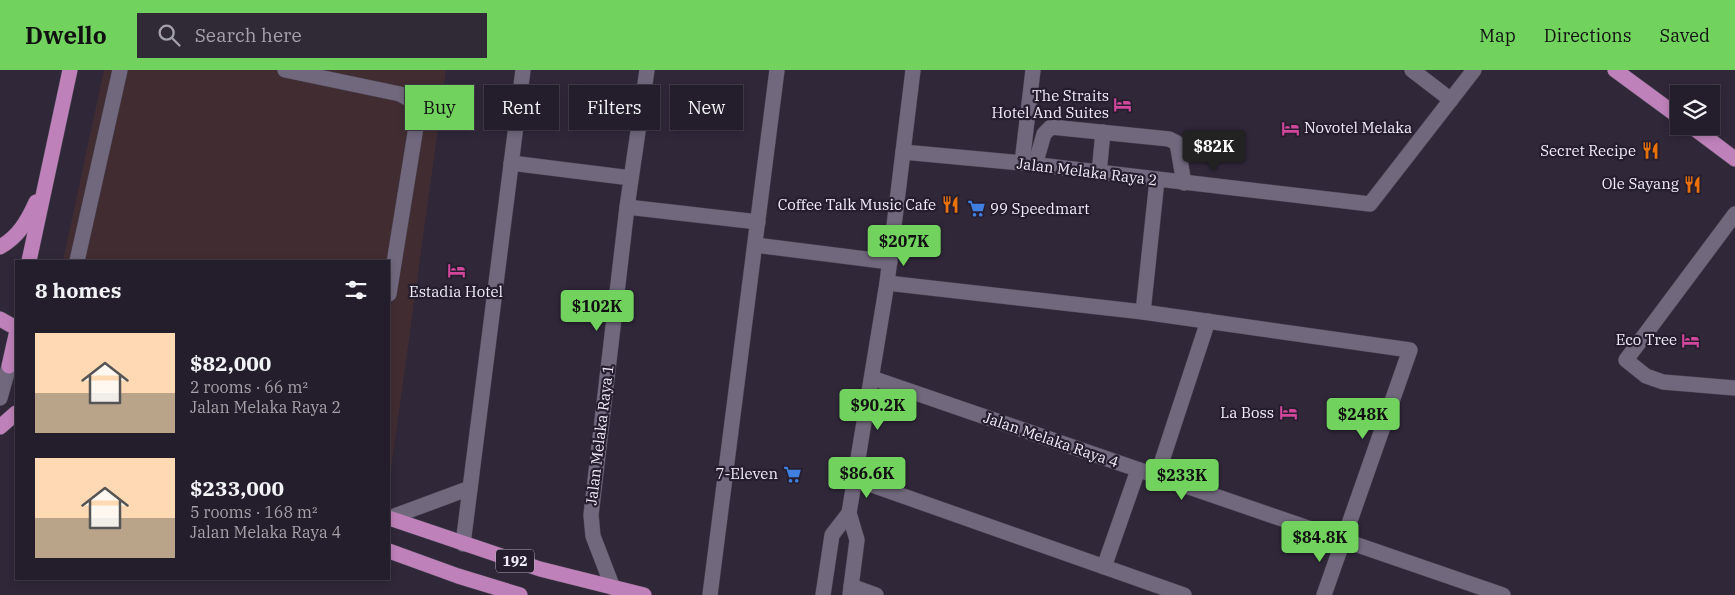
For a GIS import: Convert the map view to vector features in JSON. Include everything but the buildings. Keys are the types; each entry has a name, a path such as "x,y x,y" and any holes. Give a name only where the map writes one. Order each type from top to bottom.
{"main road":[{"path":"29,260 70,70"},
{"path":"1615,70 1670,111"},
{"path":"1702,135 1735,160"},
{"path":"0,248 14,239 28,219 49,173"},
{"path":"0,320 15,328"},
{"path":"8,366 15,339"},
{"path":"0,427 15,414"},
{"name":"192","path":"390,518 540,569 644,595"},
{"name":"192","path":"390,551 458,576 520,595"}],"street":[{"path":"77,260 120,70"},
{"path":"285,70 400,94 414,102 417,121 390,288"},
{"path":"463,544 523,70"},
{"name":"Jalan Melaka Raya 1","path":"613,588 593,536 591,515 627,207 647,70"},
{"path":"710,595 777,70"},
{"path":"876,595 850,591 857,540 849,513 887,283 913,70"},
{"path":"1029,164 1033,70"},
{"path":"1412,70 1451,100"},
{"name":"Jalan Melaka Raya 2","path":"903,152 1029,164 1370,204 1474,70"},
{"path":"1029,164 1044,134 1051,127 1170,139 1177,143 1184,183"},
{"path":"1099,173 1103,132"},
{"path":"511,164 631,178"},
{"path":"1143,312 1157,180"},
{"path":"627,207 758,222"},
{"path":"1735,214 1626,360 1646,376 1663,382 1735,388"},
{"path":"755,244 890,262"},
{"path":"887,283 1143,312 1410,350 1324,595"},
{"path":"1157,476 1208,321"},
{"path":"0,398 8,366"},
{"name":"Jalan Melaka Raya 4","path":"872,378 1503,595"},
{"path":"1104,567 1138,470"},
{"path":"855,479 1184,595"},
{"path":"390,518 470,488"},
{"path":"823,595 832,535 849,513"}],"shaded area":[{"path":"104,70 446,70 444,85 405,85 405,130 438,130 390,477 390,260 63,260"}],"place":[{"name":"The Straits Hotel And Suites","path":"1123,105"},
{"name":"Novotel Melaka","path":"1290,128"},
{"name":"Secret Recipe","path":"1650,151"},
{"name":"Ole Sayang","path":"1693,184"},
{"name":"Coffee Talk Music Cafe","path":"950,205"},
{"name":"99 Speedmart","path":"976,209"},
{"name":"Estadia Hotel","path":"456,271"},
{"name":"Eco Tree","path":"1691,340"},
{"name":"La Boss","path":"1288,413"},
{"name":"7-Eleven","path":"792,474"}]}
